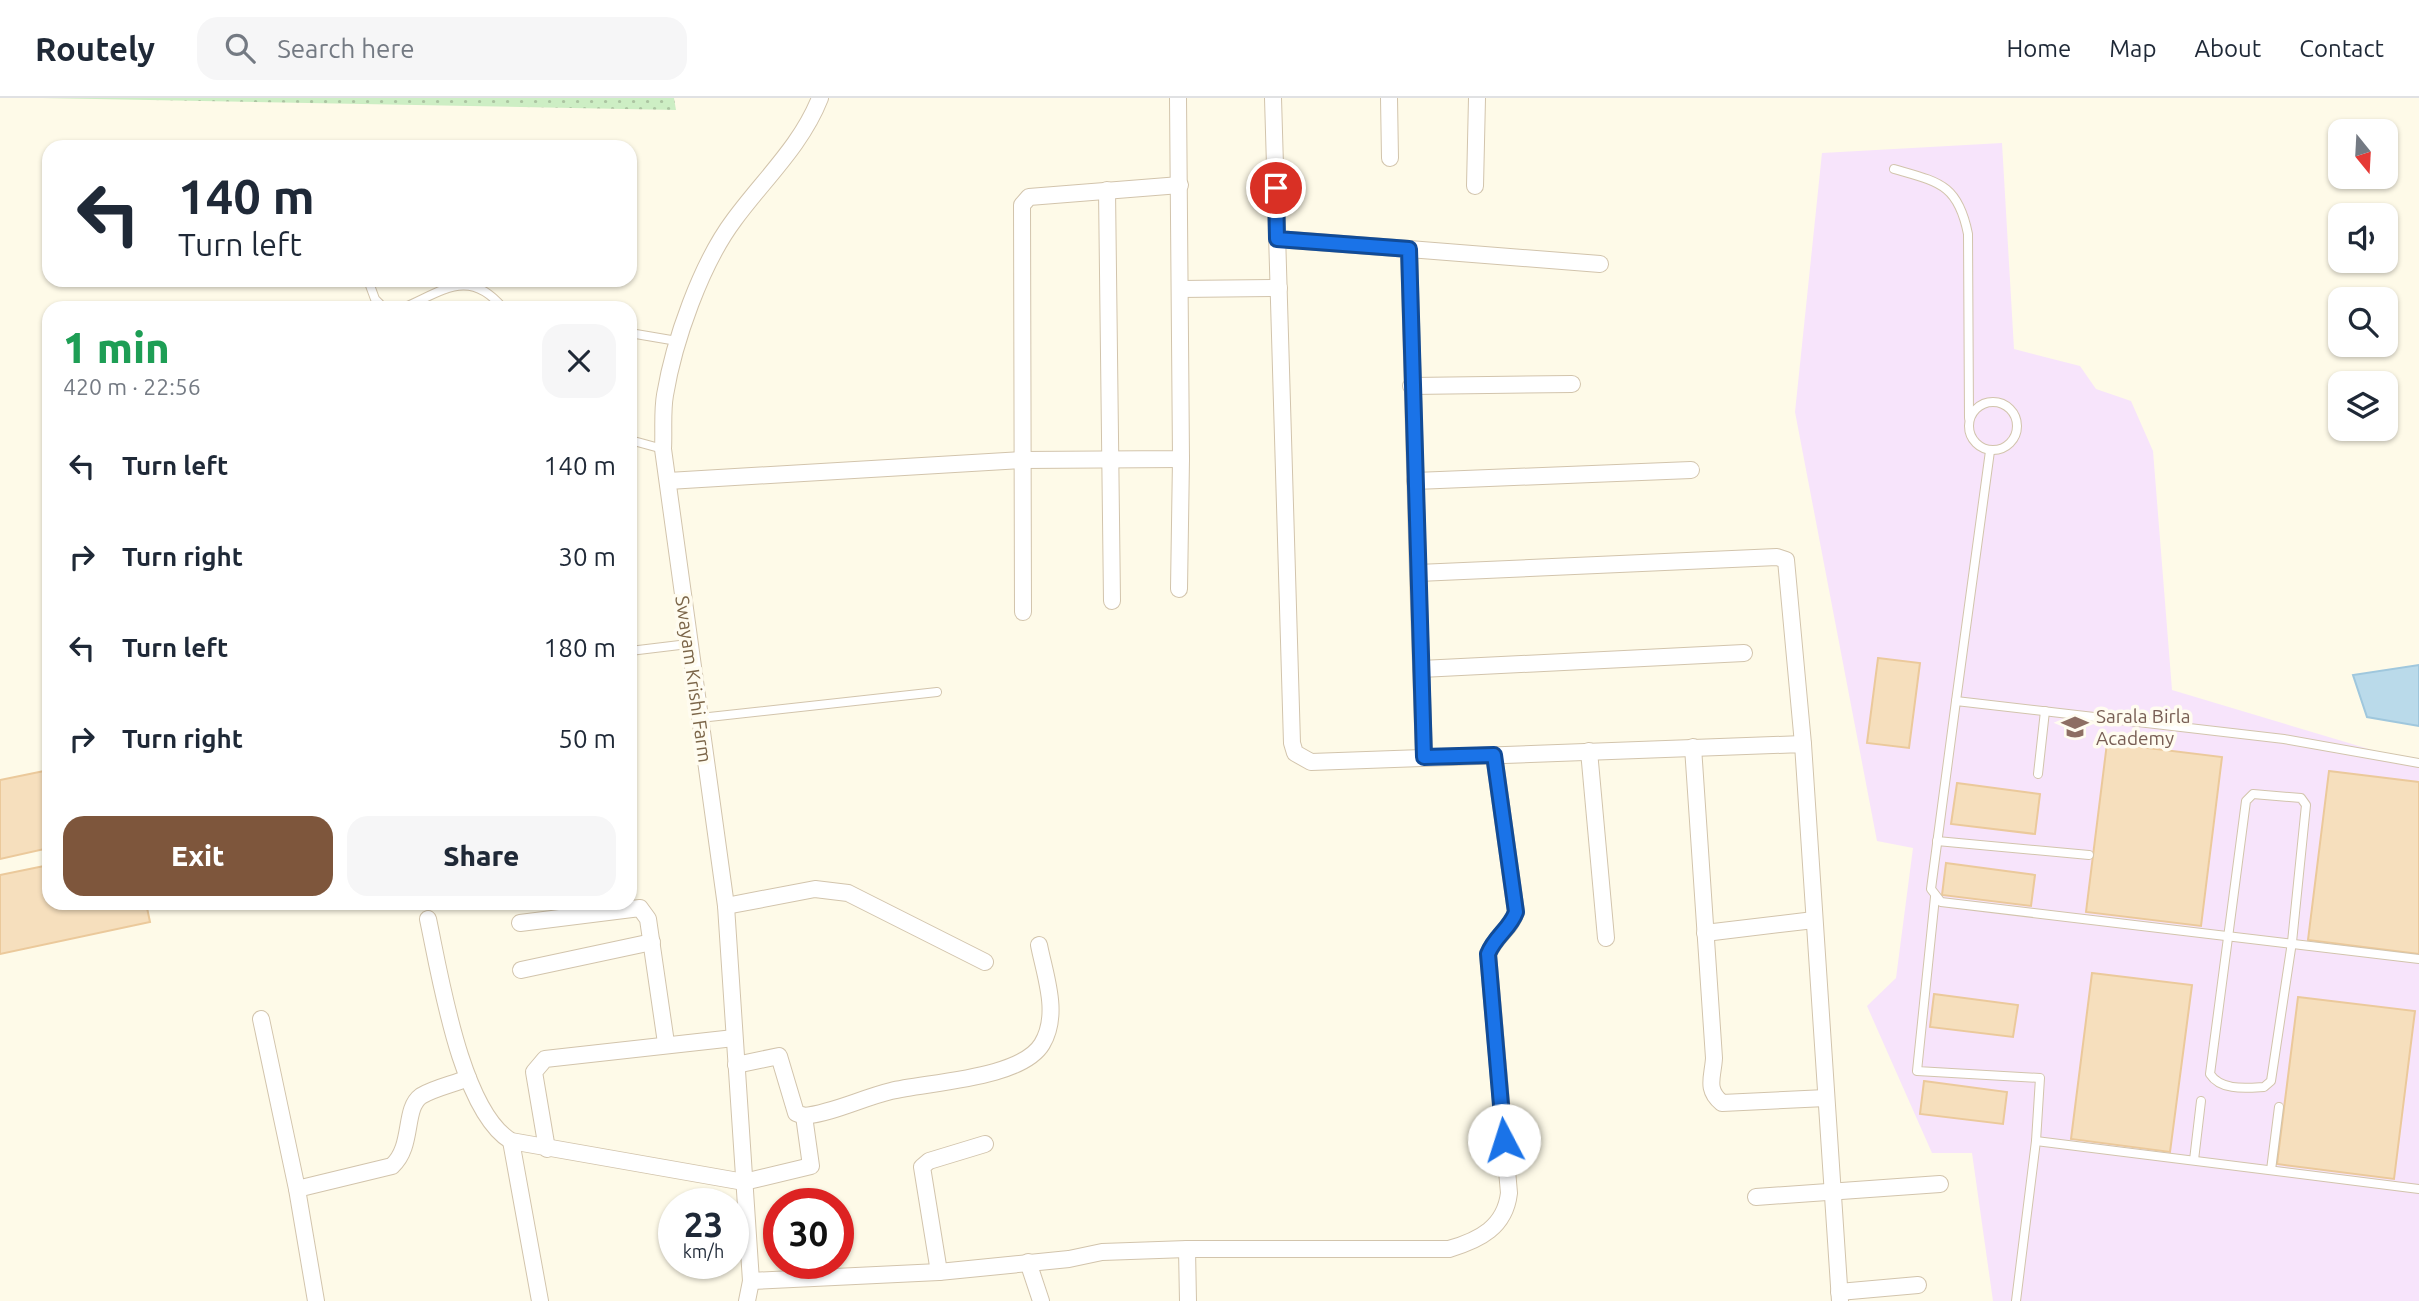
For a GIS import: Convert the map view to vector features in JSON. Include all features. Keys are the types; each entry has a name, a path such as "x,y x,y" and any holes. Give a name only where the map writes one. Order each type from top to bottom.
{"street":[{"name":"Swayam Krishi Farm","path":"747,1301 751,1281 726,906 663,449 664,398 677,341 700,283 732,222 789,155 820,98"},
{"path":"1178,98 1181,459 1179,589"},
{"path":"1273,98 1292,743 1296,753 1311,762 1803,744"},
{"path":"1389,98 1390,158"},
{"path":"1475,186 1477,98"},
{"path":"1023,612 1022,205 1030,197 1180,185"},
{"path":"1107,190 1112,601"},
{"path":"1277,239 1600,264"},
{"path":"1409,249 1424,757"},
{"path":"1180,289 1279,288"},
{"path":"1411,386 1572,384"},
{"path":"668,481 1023,460 1181,459"},
{"path":"1415,481 1691,470"},
{"path":"1418,573 1776,557 1786,560 1803,744 1840,1297 1918,1285"},
{"path":"1421,669 1744,653"},
{"path":"1693,747 1714,1058 1709,1083 1712,1095 1722,1103 1825,1098"},
{"path":"1589,751 1606,938"},
{"path":"751,1281 939,1272 1069,1259 1102,1252 1187,1248 1450,1249 1477,1241 1494,1227 1507,1210 1509,1193 1488,954 1494,937 1512,923 1516,912 1494,755"},
{"path":"726,906 816,889 848,893 985,962"},
{"path":"637,908 640,908 648,919 666,1043"},
{"path":"520,923 624,910"},
{"path":"428,919 449,1019 468,1078 496,1132 511,1141 744,1182 811,1166 804,1116"},
{"path":"1706,933 1814,920"},
{"path":"521,970 652,942"},
{"path":"736,1065 779,1056 796,1113 804,1116 892,1091 978,1077 1018,1063 1042,1045 1052,1014 1039,945"},
{"path":"261,1019 297,1189 316,1301"},
{"path":"547,1149 534,1072 538,1064 545,1059 666,1043 734,1038"},
{"path":"297,1189 392,1166 403,1156 412,1109 420,1097 468,1078"},
{"path":"511,1141 540,1301"},
{"path":"939,1272 922,1167 929,1161 985,1144"},
{"path":"1756,1197 1832,1194 1940,1184"},
{"path":"1187,1248 1188,1301"},
{"path":"1028,1262 1041,1301"}],"lane":[{"path":"1894,169 1938,182 1953,193 1963,210 1968,234 1969,418 1970,433 1974,442 1990,451 2008,446 2018,431 2015,415 2002,404 1993,402 1980,406 1969,418"},
{"path":"419,301 450,287"},
{"path":"480,287 491,293 497,301"},
{"path":"637,334 677,341"},
{"path":"637,442 663,449"},
{"path":"1990,451 1931,889 1935,897 1941,902 2419,959"},
{"path":"637,650 688,644"},
{"path":"700,718 937,692"},
{"path":"1956,701 2284,740 2419,763"},
{"path":"2038,774 2045,711"},
{"path":"2253,794 2301,798 2306,805 2292,942 2271,1081 2264,1087 2238,1088 2215,1081 2210,1074 2230,935 2247,797 2253,794"},
{"path":"1937,841 2089,855"},
{"path":"1935,897 1917,1071 2040,1078 2036,1141 2017,1301"},
{"path":"2194,1160 2202,1101"},
{"path":"2271,1170 2280,1107"},
{"path":"2036,1141 2419,1189"}],"shaded area":[{"name":"Sarala Birla Academy","path":"2002,143 2014,349 2080,366 2096,389 2131,401 2153,451 2172,690 2419,764 2419,1301 1993,1301 1972,1153 1932,1153 1867,1006 1896,978 1913,848 1877,841 1795,412 1822,153"}],"green space":[{"path":"42,98 674,98 676,110"}],"water":[{"path":"2419,665 2419,726 2367,717 2353,675"}],"building":[{"path":"1878,658 1920,663 1909,748 1867,743"},
{"path":"2107,743 2222,757 2201,926 2086,912"},
{"path":"42,771 42,850 0,859 0,780"},
{"path":"2329,771 2419,782 2419,954 2308,940"},
{"path":"1957,783 2040,794 2035,834 1951,824"},
{"path":"1946,863 2035,875 2031,906 1942,895"},
{"path":"42,866 42,910 147,910 150,922 0,954 0,875"},
{"path":"2092,973 2192,985 2170,1152 2071,1139"},
{"path":"1934,994 2018,1005 2013,1037 1930,1027"},
{"path":"2298,997 2415,1011 2394,1179 2277,1164"},
{"path":"1924,1081 2007,1092 2003,1124 1920,1114"}],"place":[{"name":"Sarala Birla Academy","path":"2075,727"}],"route":[{"path":"1276,188 1277,239 1409,249 1424,757 1494,755 1516,912 1512,923 1494,937 1488,954 1504,1140"}]}
